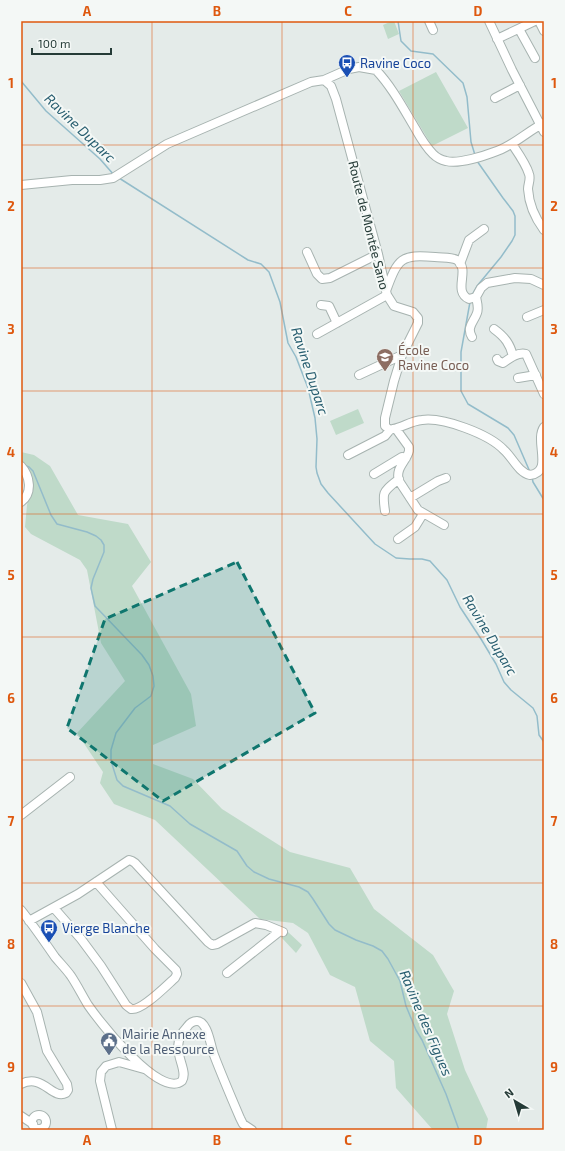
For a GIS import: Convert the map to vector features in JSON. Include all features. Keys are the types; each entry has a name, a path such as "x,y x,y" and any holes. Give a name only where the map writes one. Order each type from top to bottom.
{"street":[{"path":"429,21 433,30"},
{"path":"21,185 113,178 144,157 167,144 311,82 324,80 348,69 359,67 376,70 385,79 421,138 432,153 439,159 456,162 497,151 543,126 520,85 489,21"},
{"path":"497,40 535,21"},
{"path":"539,21 544,31"},
{"path":"519,29 536,58"},
{"name":"Route de Montée Sano","path":"324,80 331,86 334,94 378,254 386,293 394,306 413,312 418,318 418,323 402,355 385,418 385,426 393,429"},
{"path":"495,98 520,85"},
{"path":"512,144 529,172 530,180 528,190 533,213 544,230"},
{"path":"460,264 469,240 484,229"},
{"path":"307,252 317,274 322,279 326,279 378,254"},
{"path":"317,334 386,293 397,266 406,258 415,256 449,258 457,260 462,271 461,288 466,297 469,299 476,297"},
{"path":"472,337 469,334 470,328 477,313 476,297 483,286 490,282 521,277 543,284"},
{"path":"321,305 329,306 337,323"},
{"path":"527,317 544,310"},
{"path":"494,329 510,344 513,356"},
{"path":"497,359 498,362 503,362 513,356 524,353 526,354 544,394"},
{"path":"359,375 402,355"},
{"path":"518,378 536,374"},
{"path":"348,455 385,436 393,429 424,420 455,425 470,430 499,445 522,472 534,475 541,469 542,462 540,436 544,427"},
{"path":"393,429 409,447 406,458 399,469 399,479 418,510 444,525"},
{"path":"374,474 402,457 406,458"},
{"path":"21,502 27,496 29,487 29,481 23,468"},
{"path":"410,498 438,480 446,478"},
{"path":"385,511 383,497 384,492 399,479"},
{"path":"398,539 414,527 423,514"},
{"path":"21,815 70,777"},
{"path":"29,921 54,908 96,882 124,862 132,861 212,945 217,944 255,923 266,925 281,932 227,973"},
{"path":"54,908 81,939 101,966 126,1006 130,1009 137,1008 144,1004 175,978 177,974 176,970 96,882"},
{"path":"21,910 70,975 88,1004 110,1034 156,1078 176,1085 182,1082 184,1074 178,1050 180,1037 190,1024 198,1021 202,1022 240,1118 243,1124 252,1130"},
{"path":"21,983 37,1012 47,1051 64,1078 68,1090 66,1093 59,1094 35,1081 30,1080 21,1084"},
{"path":"112,1130 100,1082 101,1072 106,1066 119,1062 146,1070"},
{"path":"21,1116 36,1128"}],"highlighted area":[{"path":"237,562 315,713 163,801 67,728 105,619"}],"green space":[{"path":"394,21 399,34 388,39 383,25"},
{"path":"436,72 468,128 432,146 399,91"},
{"path":"358,409 364,423 336,435 330,421"},
{"path":"21,452 34,455 50,466 78,515 128,524 151,562 132,586 191,694 196,726 153,745 153,764 193,779 222,809 290,852 350,868 374,909 433,955 454,991 447,1014 465,1070 488,1119 486,1130 433,1130 396,1088 394,1061 370,1041 355,987 330,975 308,933 293,923 260,919 155,820 114,804 100,783 103,772 77,733 125,681 101,643 87,570 80,560 31,534 25,527 27,505 32,483 21,463"},
{"path":"288,932 302,945 296,953 281,937"}],"waterway":[{"name":"Ravine Coco","path":"398,21 401,41 411,51 433,54 463,83 467,97 471,142 475,155"},
{"name":"Ravine Duparc","path":"21,81 46,111 100,159 114,175"},
{"name":"Ravine Coco","path":"472,295 477,286 501,257 515,235 515,216 513,211 477,161"},
{"name":"Ravine Duparc","path":"119,178 248,260 261,264 269,272 280,302 288,343 296,357 308,388 315,418 317,439 316,467 321,484 375,544 396,558 422,559 430,561 447,580 460,607 496,664 504,682 511,690 533,708 537,716 539,735 544,742"},
{"name":"Ravine Coco","path":"470,302 461,352 461,391 468,404 508,428 514,435 530,472"},
{"name":"Ravine des Figues","path":"24,465 33,471 51,515 57,524 87,532 101,540 104,545 104,552 91,588 95,606 142,655 149,665 153,676 154,686 151,696 135,708 116,733 111,750 111,761 117,780 123,786 170,806 190,824 237,851 247,866 254,872 269,879 299,887 308,892 329,924 335,930 382,951 400,981 406,1006 446,1094 459,1130"},
{"name":"Ravine Coco","path":"532,477 533,482 544,500"}],"place":[{"name":"Ravine Coco","path":"347,78"},
{"name":"École Ravine Coco","path":"385,372"},
{"name":"Vierge Blanche","path":"49,943"},
{"name":"Mairie Annexe de la Ressource","path":"109,1056"}]}
